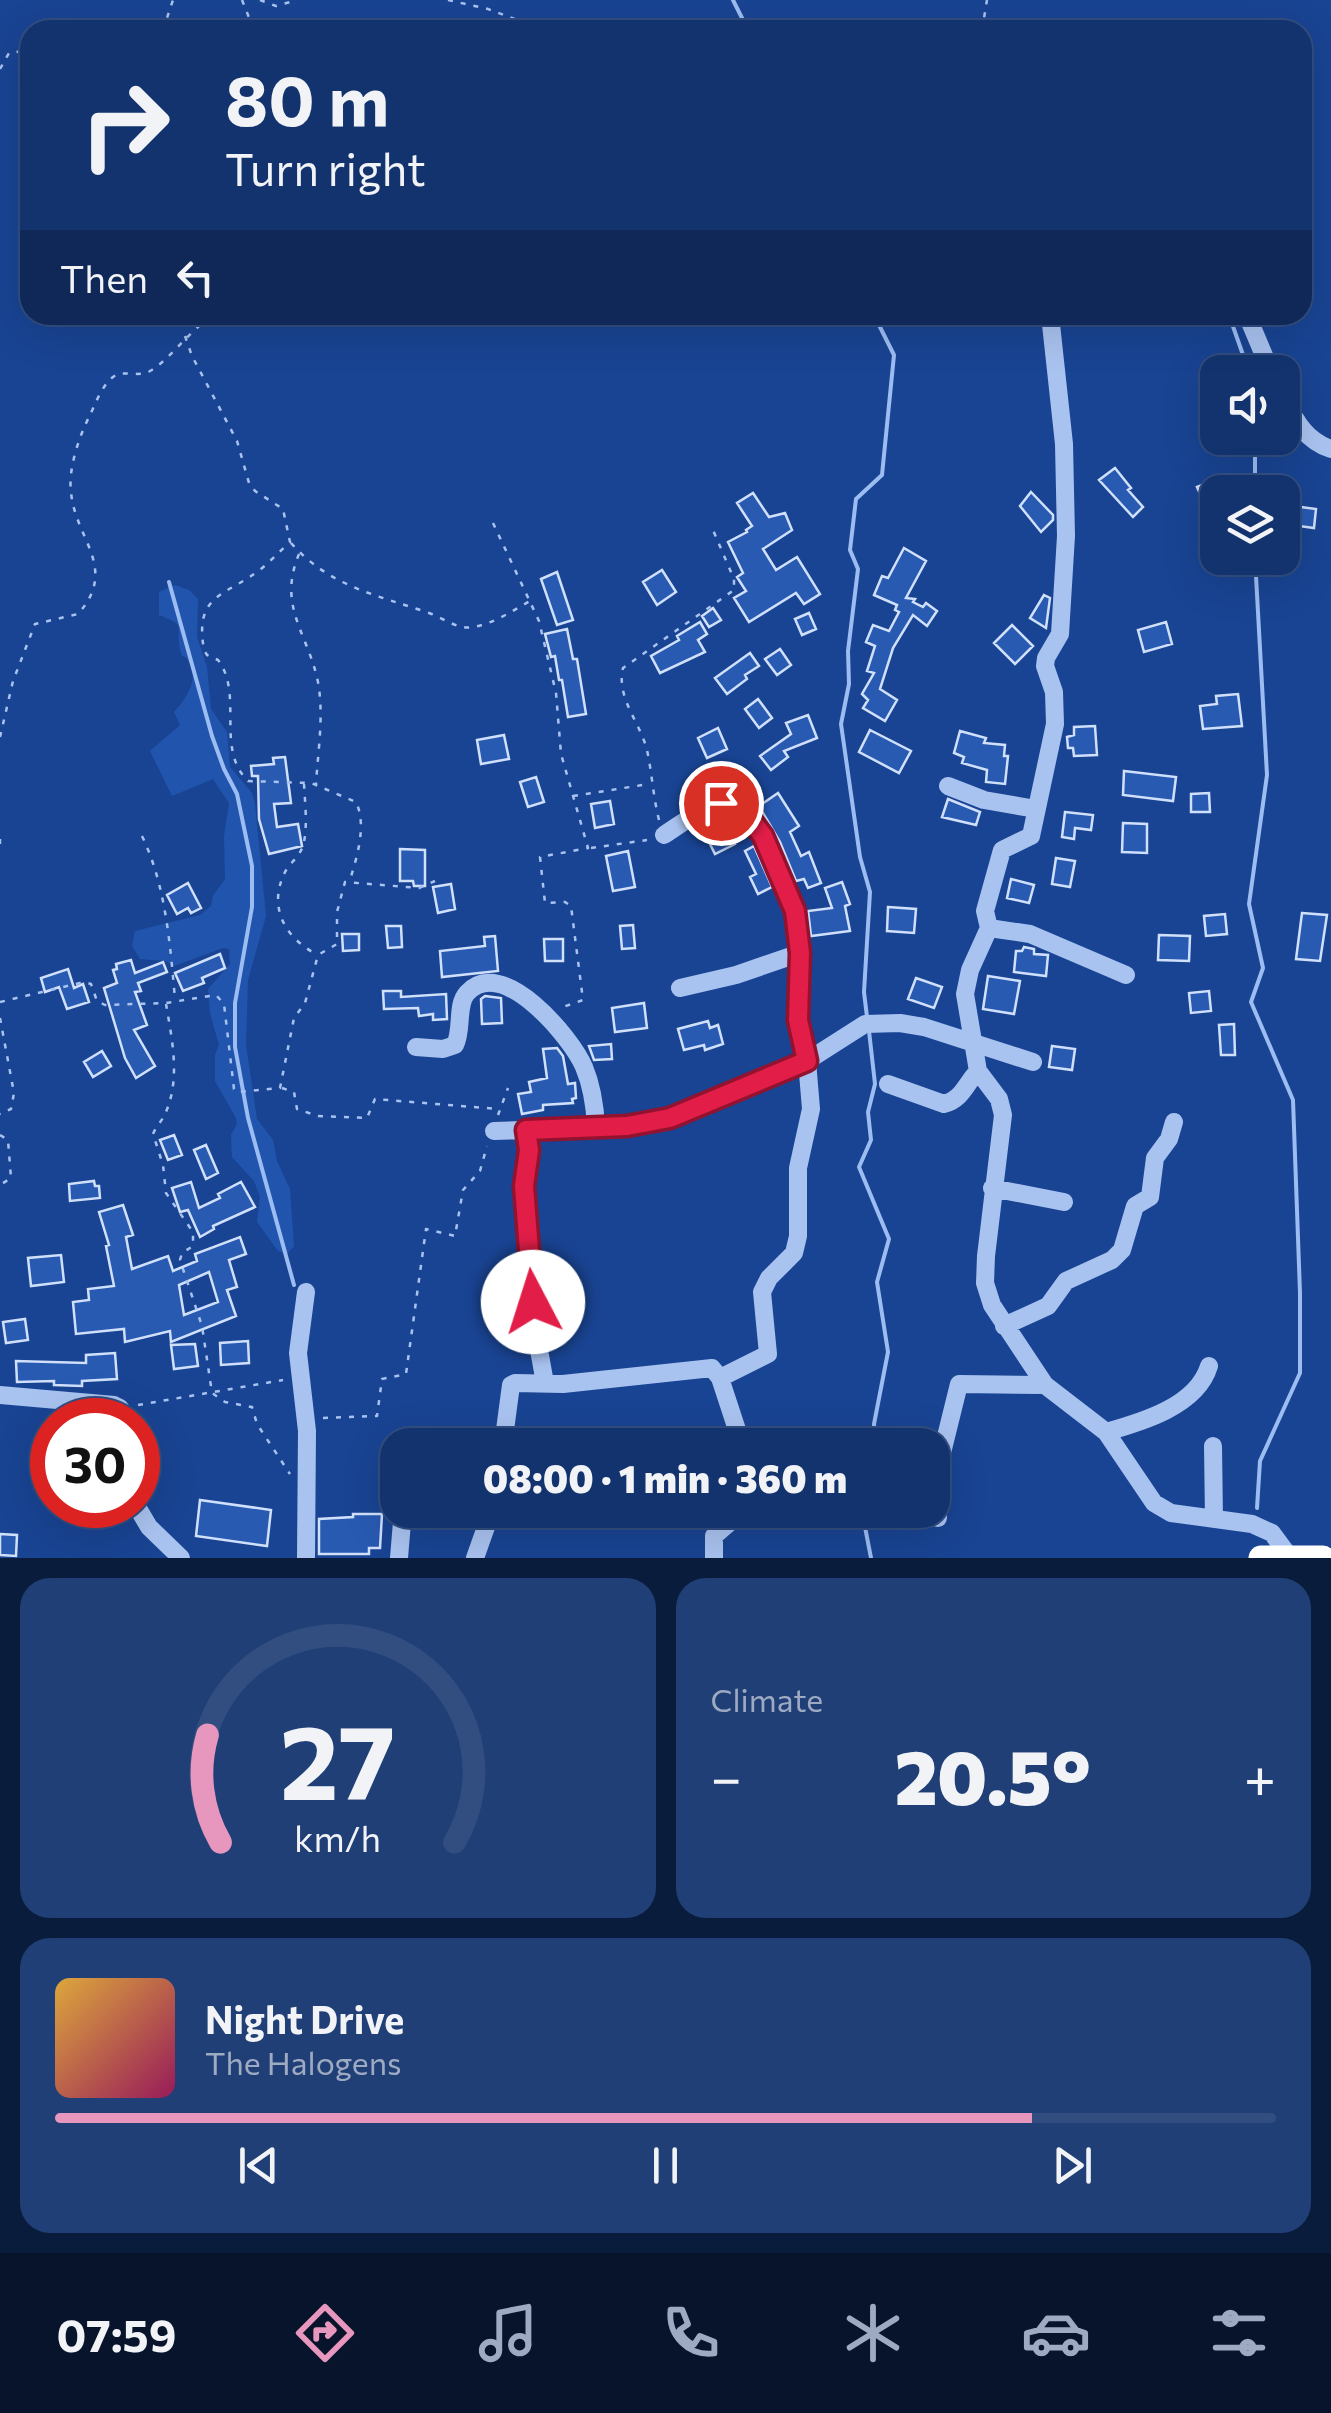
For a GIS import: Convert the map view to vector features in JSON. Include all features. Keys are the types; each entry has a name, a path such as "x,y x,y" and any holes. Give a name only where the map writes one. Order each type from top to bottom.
{"highway":[{"path":"1261,1558 1323,1558"}],"street":[{"path":"1051,325 1063,430 1066,536 1060,634 1045,666 1054,692 1055,724 1031,836 1002,850 985,911 990,928 970,970 965,994 978,1071 999,1099 1003,1116 992,1188 986,1282 992,1305 1004,1326 1045,1385 1106,1432 1154,1503 1170,1513 1252,1524 1272,1532 1290,1556"},
{"path":"1250,325 1264,355"},
{"path":"1300,427 1316,444 1331,449"},
{"path":"948,786 984,800 1036,809"},
{"path":"664,835 721,803 739,804 763,836 777,866 795,911 800,953 798,1020 811,1109 798,1168 798,1236 794,1253 762,1292 768,1354 720,1378"},
{"path":"990,928 1030,934 1126,975"},
{"path":"680,988 736,975 800,953"},
{"path":"416,1046 444,1050 455,1045 462,1033 463,1000 469,990 481,985 509,986 542,1012 573,1046 594,1099 596,1128"},
{"path":"494,1131 627,1126 670,1118 807,1061 865,1024 924,1027 1033,1062"},
{"path":"888,1084 944,1104 953,1102 978,1071"},
{"path":"1004,1326 1048,1306 1066,1281 1112,1260 1122,1250 1135,1206 1150,1198 1155,1158 1170,1139 1174,1122"},
{"path":"526,1130 526,1216 535,1328 545,1383"},
{"path":"992,1188 1064,1202"},
{"path":"306,1292 298,1353 308,1457 306,1558"},
{"path":"1106,1432 1154,1419 1194,1390 1206,1378 1209,1366"},
{"path":"505,1428 511,1386 635,1378 712,1368 720,1378 736,1428"},
{"path":"949,1428 960,1384 1045,1385"},
{"path":"0,1395 38,1398"},
{"path":"1213,1446 1214,1519"},
{"path":"151,1528 181,1558"},
{"path":"399,1558 402,1528"},
{"path":"475,1558 486,1528"},
{"path":"714,1558 714,1536 723,1528"}],"path":[{"path":"260,0 276,6 297,0"},
{"path":"448,0 517,20"},
{"path":"0,69 9,53 20,51"},
{"path":"0,737 13,680 35,624 78,614 92,596 95,559 70,490 82,431 111,378 150,370 200,325"},
{"path":"185,336 236,441 249,483 283,509 290,542 300,553 357,590 433,614 460,627 490,622 530,601"},
{"path":"492,523 539,621 553,676 561,754 588,848"},
{"path":"542,1012 580,1004 584,992 574,946 571,906 565,902 545,903 540,858 664,835 650,784 647,750 622,690 621,675 623,668 734,590 734,579 712,530"},
{"path":"280,1088 294,1018 304,1003 318,955 336,944 337,912 359,842 358,805 316,785 248,781 241,774 235,764 229,732 228,674 218,660 207,656 202,640 204,612 209,602 263,568 290,542"},
{"path":"300,553 289,587 298,630 318,684 316,785"},
{"path":"304,782 304,842 287,867 279,898 289,935 318,955"},
{"path":"572,796 650,784"},
{"path":"142,836 158,871 175,1000"},
{"path":"0,839 0,846"},
{"path":"350,880 419,888 435,881"},
{"path":"0,1002 84,982 90,984 99,1004 166,1002 208,994 222,999 237,1092 280,1088 294,1092 298,1110 318,1116 367,1118 376,1099 500,1109"},
{"path":"166,1002 173,1088 165,1114 153,1134 166,1193 194,1240 180,1260 202,1326 212,1393 225,1402 252,1408 258,1424 290,1472 292,1489"},
{"path":"0,1018 14,1093 11,1110 0,1114"},
{"path":"306,1421 378,1416 382,1378 406,1374 426,1229 454,1236 463,1190 480,1172 508,1088"},
{"path":"0,1135 8,1140 10,1178 0,1185"},
{"path":"160,1405 299,1377"}],"shaded area":[{"path":"175,585 189,590 198,599 197,637 207,667 211,709 227,732 230,767 252,793 255,804 266,916 248,980 246,1045 257,1119 273,1140 277,1161 290,1189 294,1246 287,1254 278,1251 257,1222 260,1197 254,1181 232,1157 231,1135 236,1118 215,1081 219,1045 208,989 230,964 229,949 174,966 166,961 140,959 132,946 135,931 200,915 211,906 225,879 224,836 229,803 213,779 172,796 150,751 180,725 174,712 192,683 192,669 181,653 177,624 159,615 159,592"}],"building":[{"path":"1115,468 1143,507 1133,517 1099,480"},
{"path":"1031,492 1053,515 1041,532 1020,506"},
{"path":"753,493 769,517 785,513 792,530 763,549 776,570 797,557 820,594 804,604 796,593 749,622 734,598 746,591 737,577 743,573 728,542 752,526 737,503"},
{"path":"1301,507 1316,509 1314,528 1300,526"},
{"path":"904,548 926,561 906,598 915,599 913,602 923,607 926,603 937,611 927,626 913,615 893,648 880,689 897,700 885,721 863,708 868,700 862,694 874,673 867,671 875,646 866,642 873,625 889,631 899,612 895,610 897,605 874,595 882,576 888,578"},
{"path":"662,570 676,592 657,605 643,582"},
{"path":"557,572 573,620 557,625 541,579"},
{"path":"1044,595 1050,598 1046,628 1030,618"},
{"path":"713,608 721,620 709,627 702,616"},
{"path":"809,613 816,629 802,635 795,619"},
{"path":"700,622 707,634 698,640 705,652 660,673 651,656"},
{"path":"1166,622 1172,644 1144,652 1138,630"},
{"path":"1012,625 1033,646 1015,664 994,643"},
{"path":"567,629 573,659 577,659 586,714 568,717 562,680 545,634"},
{"path":"780,649 791,665 777,675 765,659"},
{"path":"750,653 759,666 727,694 715,678"},
{"path":"1238,694 1242,726 1203,729 1200,706 1217,704 1216,696"},
{"path":"758,699 772,718 759,728 745,709"},
{"path":"808,715 817,738 784,751 788,757 771,770 760,756 791,734 786,723"},
{"path":"1095,726 1097,755 1074,756 1067,737 1074,735 1074,727"},
{"path":"718,728 727,749 707,758 698,738"},
{"path":"870,730 911,751 899,773 859,752"},
{"path":"960,731 986,738 984,743 1005,745 1005,784 986,782 987,770 962,763 964,757 954,753"},
{"path":"504,735 509,759 481,764 477,740"},
{"path":"285,757 291,803 274,804 277,827 298,824 302,846 269,854 259,819 258,776 252,776 251,766 274,764 273,758"},
{"path":"1124,771 1176,777 1173,801 1123,795"},
{"path":"536,777 544,802 528,807 520,782"},
{"path":"706,778 713,794 695,801 688,786"},
{"path":"778,793 799,826 790,832 801,856 809,852 821,883 808,888 804,879 796,881 759,806"},
{"path":"1209,793 1210,812 1191,812 1191,794"},
{"path":"948,799 980,812 976,825 942,817"},
{"path":"610,801 614,824 595,828 591,804"},
{"path":"1065,812 1093,815 1091,830 1075,828 1074,839 1062,837"},
{"path":"721,817 735,844 715,854 701,826"},
{"path":"1123,823 1147,824 1147,853 1122,852"},
{"path":"754,846 772,887 758,894 750,877 756,874 745,851"},
{"path":"400,849 425,850 425,886 400,881"},
{"path":"628,851 635,887 613,891 606,856"},
{"path":"1056,858 1075,861 1070,887 1052,884"},
{"path":"1011,879 1034,885 1029,903 1007,898"},
{"path":"842,882 850,904 845,906 850,931 811,936 808,911 832,908 825,888"},
{"path":"188,883 201,908 191,913 188,908 177,914 167,895"},
{"path":"451,884 455,909 438,913 433,887"},
{"path":"888,907 916,909 914,933 887,931"},
{"path":"1302,913 1327,915 1320,961 1296,959"},
{"path":"1225,914 1227,934 1206,936 1204,916"},
{"path":"633,925 635,948 622,949 620,926"},
{"path":"386,926 401,926 402,947 388,948"},
{"path":"342,934 359,934 359,950 343,951"},
{"path":"1159,935 1190,936 1189,961 1158,960"},
{"path":"495,936 498,971 442,977 440,951 485,946 484,937"},
{"path":"544,939 563,939 563,961 545,961"},
{"path":"1024,947 1034,949 1034,954 1048,955 1046,976 1014,972 1016,951"},
{"path":"220,954 225,968 202,978 204,983 183,991 175,973"},
{"path":"131,960 135,973 163,962 167,972 138,983 141,991 135,992 147,1025 134,1030 155,1066 136,1078 125,1058 104,988 117,983 113,970 117,969 116,964"},
{"path":"68,969 74,988 83,984 89,1002 67,1009 59,987 45,992 41,978"},
{"path":"988,976 1020,981 1014,1014 983,1009"},
{"path":"916,978 942,987 934,1008 908,999"},
{"path":"383,991 401,991 401,997 446,994 447,1019 433,1020 433,1014 419,1016 418,1008 384,1009"},
{"path":"1209,991 1211,1011 1191,1013 1189,993"},
{"path":"501,998 502,1023 482,1024 481,999"},
{"path":"644,1003 647,1028 615,1032 612,1008"},
{"path":"708,1021 710,1028 718,1025 723,1044 705,1050 704,1045 684,1050 678,1029"},
{"path":"1234,1024 1235,1055 1221,1055 1219,1025"},
{"path":"611,1044 612,1059 594,1060 589,1046"},
{"path":"1052,1046 1075,1049 1072,1070 1049,1067"},
{"path":"557,1048 563,1056 568,1084 575,1083 576,1098 573,1103 543,1105 543,1110 522,1114 518,1094 531,1092 529,1082 547,1078 543,1049"},
{"path":"102,1051 111,1066 93,1077 84,1062"},
{"path":"174,1135 182,1155 168,1160 160,1140"},
{"path":"206,1145 218,1173 206,1179 194,1150"},
{"path":"94,1181 99,1186 100,1198 70,1201 69,1184"},
{"path":"191,1182 199,1208 241,1182 255,1207 213,1226 200,1237 188,1210 180,1212 172,1188"},
{"path":"123,1205 133,1235 126,1237 132,1269 168,1256 173,1271 197,1261 195,1254 240,1237 246,1254 229,1260 237,1287 227,1290 236,1316 171,1342 170,1331 125,1342 124,1329 76,1334 73,1302 89,1300 88,1289 114,1286 106,1246 109,1245 99,1212","holes":["209,1272 218,1302 184,1315 179,1285"]},
{"path":"61,1255 64,1282 31,1286 28,1258"},
{"path":"25,1319 28,1340 6,1343 3,1322"},
{"path":"248,1341 249,1363 221,1365 220,1343"},
{"path":"195,1344 198,1366 174,1369 171,1345"},
{"path":"115,1353 117,1379 82,1381 82,1386 54,1385 54,1381 17,1382 16,1361 86,1363 86,1355"},
{"path":"200,1500 271,1510 267,1546 196,1536"},
{"path":"380,1514 380,1548 369,1548 369,1554 319,1554 319,1519"},
{"path":"0,1534 17,1535 16,1556 0,1555"}],"waterway":[{"path":"733,0 743,20"},
{"path":"867,1017 864,992 870,892 860,857 841,724 849,684 848,651 858,569 850,550 856,499 882,475 894,355 879,325"},
{"path":"1233,325 1243,355"},
{"path":"1255,455 1255,475"},
{"path":"1256,575 1267,775 1249,904 1263,968 1251,1002 1293,1100 1300,1293 1300,1373 1260,1461 1257,1508"},
{"path":"169,582 212,736 237,794 252,866 252,907 235,1003 235,1047 248,1118 294,1285"},
{"path":"869,1031 875,1084 868,1112 871,1140 859,1167 889,1239 877,1282 888,1352 874,1428"},
{"path":"865,1528 871,1558"}],"route":[{"path":"533,1302 524,1186 529,1150 526,1130 627,1126 670,1118 807,1061 798,1020 800,953 795,911 769,847 750,815 739,804 721,803"}]}
